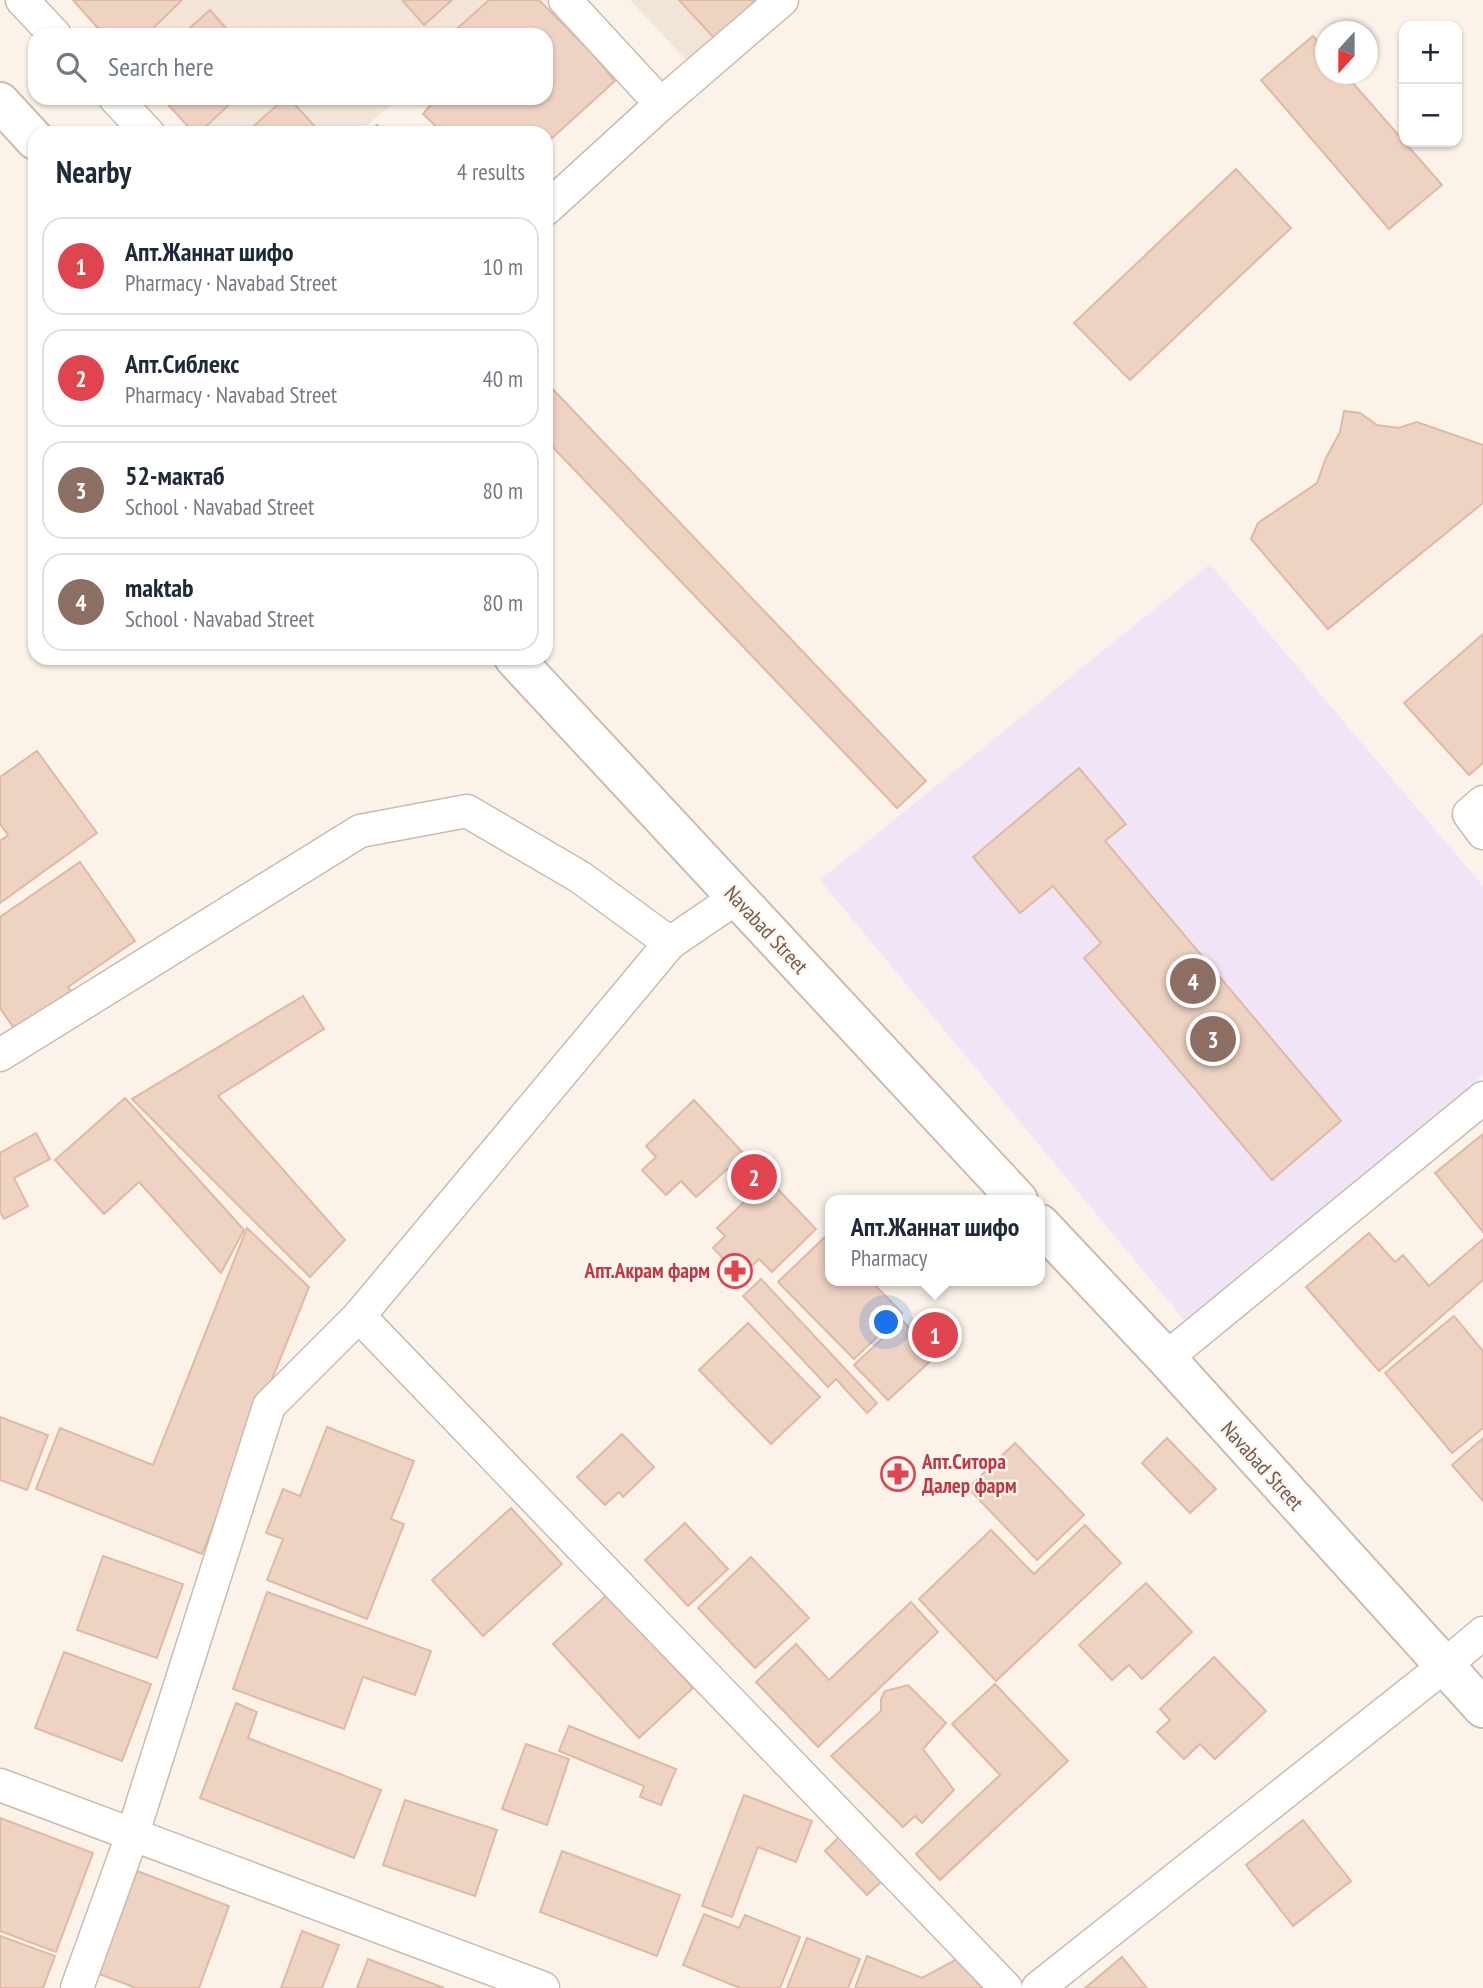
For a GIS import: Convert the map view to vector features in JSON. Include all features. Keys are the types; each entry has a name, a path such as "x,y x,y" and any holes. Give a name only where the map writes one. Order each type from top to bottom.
{"street":[{"path":"22,0 48,28"},
{"path":"565,0 661,104"},
{"path":"553,203 661,104 782,0"},
{"path":"0,102 28,132"},
{"path":"122,105 141,126"},
{"name":"Navabad Street","path":"520,665 1013,1195"},
{"path":"1483,802 1469,814 1483,833"},
{"path":"0,1055 360,831 467,811 580,877 670,943"},
{"path":"77,1988 133,1833 269,1406 359,1316 670,943 736,898"},
{"path":"1166,1358 1483,1098"},
{"name":"Navabad Street","path":"1045,1229 1166,1358 1443,1667 1483,1708"},
{"path":"359,1316 1006,1988"},
{"path":"1038,1988 1483,1633"},
{"path":"0,1785 133,1833 495,1980 543,1988"}],"shaded area":[{"path":"73,0 507,0 477,28 98,28"},
{"path":"630,0 756,0 689,63"},
{"path":"168,105 391,105 366,126 188,126"},
{"path":"1210,564 1483,886 1483,1075 1184,1320 820,880"}],"building":[{"path":"73,0 182,0 153,28 98,28"},
{"path":"402,0 452,0 424,25"},
{"path":"489,0 539,0 592,53 615,81 553,137 553,126 436,126 423,114 430,105 553,105 553,28 458,28"},
{"path":"679,0 756,0 715,39"},
{"path":"210,10 226,28 190,28"},
{"path":"1313,36 1315,84 1354,84 1399,136 1399,147 1409,147 1442,185 1389,229 1261,80"},
{"path":"168,105 229,105 206,126 188,126"},
{"path":"277,105 295,105 315,126 254,126"},
{"path":"1236,169 1291,228 1130,380 1074,323"},
{"path":"553,389 926,781 897,808 553,447"},
{"path":"1344,411 1360,413 1377,425 1398,428 1417,422 1483,445 1483,503 1328,629 1251,539 1258,523 1317,483 1340,432"},
{"path":"1483,634 1483,763 1469,775 1404,703"},
{"path":"37,751 97,833 0,903 0,841 8,835 0,824 0,777"},
{"path":"1079,768 1126,824 1105,841 1341,1121 1272,1180 1084,958 1101,943 1053,886 1020,913 973,857"},
{"path":"80,862 135,941 68,987 76,998 20,1037 0,1008 0,917"},
{"path":"303,996 324,1029 218,1096 345,1240 310,1277 132,1099"},
{"path":"125,1098 244,1230 221,1273 139,1182 104,1214 55,1160"},
{"path":"694,1100 744,1154 696,1197 681,1181 666,1195 642,1170 656,1157 646,1146"},
{"path":"36,1133 50,1159 14,1178 28,1206 4,1219 0,1212 0,1153"},
{"path":"1483,1134 1483,1232 1435,1173"},
{"path":"768,1179 816,1229 772,1272 759,1259 741,1277 713,1248 725,1236 717,1228"},
{"path":"247,1228 309,1287 202,1554 36,1489 60,1428 153,1465"},
{"path":"1369,1233 1395,1262 1403,1255 1429,1286 1483,1239 1483,1280 1379,1371 1306,1287"},
{"path":"825,1237 825,1286 876,1286 902,1313 854,1359 778,1282"},
{"path":"761,1279 877,1403 867,1413 836,1379 828,1387 743,1296"},
{"path":"1454,1316 1483,1351 1483,1428 1452,1453 1385,1373"},
{"path":"902,1320 936,1356 888,1400 854,1365"},
{"path":"748,1323 820,1397 771,1444 699,1370"},
{"path":"0,1417 48,1435 27,1490 0,1480"},
{"path":"327,1427 414,1461 391,1519 404,1524 367,1619 267,1580 283,1539 266,1533 283,1489 300,1496"},
{"path":"622,1434 654,1467 623,1497 619,1492 605,1505 577,1477"},
{"path":"1167,1438 1216,1489 1190,1513 1142,1463"},
{"path":"1483,1438 1483,1501 1452,1465"},
{"path":"1015,1443 1084,1515 1037,1560 968,1488"},
{"path":"511,1508 562,1564 483,1636 432,1580"},
{"path":"685,1523 728,1569 688,1606 645,1560"},
{"path":"1085,1525 1121,1563 996,1681 919,1599 991,1530 1034,1574"},
{"path":"103,1556 183,1584 157,1658 77,1630"},
{"path":"751,1557 809,1618 755,1668 698,1608"},
{"path":"1146,1583 1192,1632 1142,1679 1129,1665 1112,1680 1079,1645"},
{"path":"267,1592 431,1651 415,1695 363,1677 344,1729 233,1689"},
{"path":"608,1594 693,1688 639,1738 553,1644"},
{"path":"911,1602 938,1632 818,1747 756,1682 796,1644 829,1680"},
{"path":"64,1652 151,1684 122,1761 35,1728"},
{"path":"1214,1657 1266,1711 1215,1759 1200,1744 1184,1759 1157,1732 1170,1720 1160,1709"},
{"path":"995,1684 1068,1761 940,1880 916,1854 1000,1775 952,1724"},
{"path":"908,1685 946,1723 923,1749 954,1790 922,1823 915,1816 903,1827 831,1756 881,1711 881,1699 885,1691"},
{"path":"236,1703 257,1712 248,1738 381,1790 354,1858 200,1798"},
{"path":"569,1726 676,1769 661,1805 640,1797 644,1786 559,1751"},
{"path":"526,1744 569,1759 547,1825 502,1809"},
{"path":"744,1795 812,1821 796,1862 758,1847 732,1917 702,1906"},
{"path":"405,1800 497,1830 475,1896 383,1865"},
{"path":"0,1818 93,1853 56,1952 0,1931"},
{"path":"1303,1820 1351,1881 1293,1926 1246,1865"},
{"path":"841,1835 884,1879 867,1895 825,1851"},
{"path":"562,1851 680,1895 657,1956 540,1912"},
{"path":"137,1871 229,1906 199,1988 136,1988 99,1974"},
{"path":"704,1914 739,1928 745,1915 800,1937 780,1988 740,1988 683,1965"},
{"path":"302,1931 339,1945 322,1988 281,1988"},
{"path":"0,1936 55,1956 43,1988 0,1988"},
{"path":"807,1938 860,1959 848,1988 787,1988"},
{"path":"867,1956 922,1978 959,1958 982,1988 855,1988"},
{"path":"1122,1957 1147,1988 1085,1988"},
{"path":"368,1959 444,1988 357,1988"}],"place":[{"name":"maktab","path":"1193,981"},
{"name":"52-мактаб","path":"1213,1039"},
{"name":"Апт.Сиблекс","path":"754,1177"},
{"name":"Апт.Акрам фарм","path":"735,1271"},
{"name":"Апт.Жаннат шифо","path":"935,1335"},
{"name":"Апт.Ситора Далер фарм","path":"898,1474"}]}
